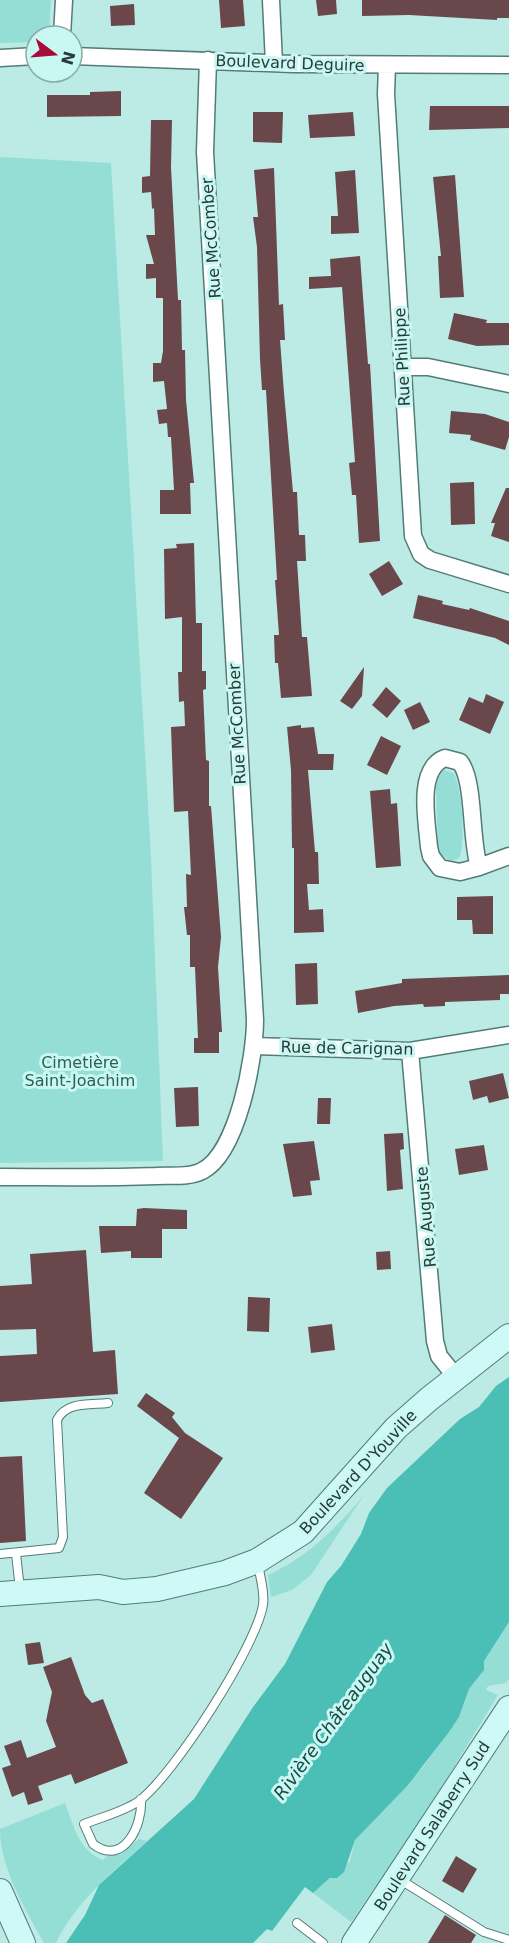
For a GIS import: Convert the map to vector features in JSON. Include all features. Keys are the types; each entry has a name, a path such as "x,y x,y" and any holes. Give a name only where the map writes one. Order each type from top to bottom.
{"street":[{"path":"63,24 64,0"},
{"path":"271,0 274,63"},
{"name":"Boulevard Deguire","path":"84,56 274,63 509,65"},
{"path":"0,58 24,57"},
{"name":"Rue McComber","path":"0,1177 124,1177 190,1175 202,1171 216,1159 228,1136 251,1069 255,1046 205,152 208,60"},
{"name":"Rue Philippe","path":"387,65 387,105 413,536 418,550 430,560 509,584"},
{"path":"403,367 428,367 509,384"},
{"path":"479,867 472,838 468,776 460,762 445,758 434,765 427,785 431,856 440,868 460,872 479,867 509,856"},
{"name":"Rue de Carignan","path":"255,1046 410,1051 509,1035"},
{"name":"Rue Auguste","path":"410,1051 435,1341 439,1356 456,1377"},
{"name":"Boulevard D'Youville","path":"10,1594 99,1587 122,1575 156,1573 193,1579 225,1573 257,1561 290,1542 316,1521 379,1445 416,1409 509,1336"},
{"name":"Boulevard Salaberry Sud","path":"354,1943 509,1708"},
{"path":"0,1891 22,1943"},
{"path":"0,1922 12,1943"}],"lane":[{"path":"0,1554 54,1551 63,1542 58,1417 72,1406 108,1403"},
{"path":"10,1594 16,1554"},
{"path":"141,1799 141,1818 134,1835 121,1847 105,1850 93,1844 84,1824 141,1799 189,1741 245,1652 263,1605 257,1561"},
{"path":"398,1879 489,1939 509,1940"},
{"path":"297,1923 323,1943"}],"green space":[{"path":"0,0 51,0 50,24 24,24 24,42 0,43"},
{"name":"Cimetière Saint-Joachim","path":"0,157 111,163 151,857 163,1161 0,1163"},
{"path":"444,770 453,773 456,779 462,815 461,852 459,858 451,861 441,855 438,849 436,787 438,778"},
{"path":"364,1495 311,1575 292,1590 271,1597 268,1575 296,1560 320,1541"},
{"path":"509,1622 509,1679 506,1683 488,1686 486,1690 498,1695 422,1819 351,1922 313,1893 350,1861 355,1840 423,1767 459,1717 469,1689 484,1670 484,1661"},
{"path":"65,1803 82,1844 103,1860 107,1856 120,1854 139,1839 147,1841 85,1900 56,1943 44,1943 9,1874 1,1844 0,1829"}],"water":[{"name":"Rivière Châteauguay","path":"509,1377 509,1622 484,1661 484,1670 469,1689 459,1717 408,1785 355,1840 344,1872 337,1878 330,1878 313,1893 305,1887 272,1931 267,1929 253,1943 66,1943 85,1915 99,1885 194,1799 253,1707 285,1664 327,1582 341,1566 361,1534 369,1513 387,1488 460,1419 479,1407 496,1386"}],"building":[{"path":"219,0 243,0 245,26 221,28"},
{"path":"316,0 336,0 337,14 318,16"},
{"path":"362,0 509,0 509,18 497,18 497,20 409,15 362,16"},
{"path":"134,4 135,25 111,26 110,6"},
{"path":"121,91 121,116 47,117 47,95 90,95 90,92"},
{"path":"430,106 509,106 509,128 429,130"},
{"path":"253,112 283,112 282,143 253,142"},
{"path":"353,112 355,136 310,138 308,115"},
{"path":"151,120 172,120 171,167 178,300 181,300 182,350 185,350 186,400 194,483 190,483 191,514 160,514 160,490 174,490 171,437 168,437 167,423 159,424 157,410 167,409 164,381 153,382 153,363 161,363 163,351 163,298 156,298 156,278 146,279 146,264 154,264 146,235 155,235 151,192 142,193 142,177 150,176"},
{"path":"274,168 279,305 283,304 285,340 280,340 293,492 297,492 299,535 305,535 306,561 297,561 302,637 307,637 312,696 281,698 278,663 275,663 274,635 279,635 275,580 277,580 266,390 262,390 257,247 253,217 258,217 254,170"},
{"path":"355,170 359,233 331,234 331,216 338,216 335,172"},
{"path":"455,175 464,297 440,298 438,256 441,256 433,177"},
{"path":"360,256 368,364 370,364 380,541 359,543 356,495 352,495 349,463 355,462 342,287 309,289 309,277 331,276 330,259"},
{"path":"454,313 487,320 486,323 509,323 509,345 477,346 448,339"},
{"path":"451,411 485,414 509,422 509,437 505,450 470,440 471,435 449,433"},
{"path":"474,482 475,524 451,525 450,483"},
{"path":"506,488 509,488 509,542 491,536 495,523 491,523"},
{"path":"194,543 196,623 202,623 202,671 206,671 206,689 203,690 206,760 209,761 209,806 211,806 221,937 218,967 222,1032 219,1032 219,1053 194,1053 194,1038 198,1038 195,967 190,967 190,935 187,935 184,907 187,907 186,874 191,875 188,811 174,812 171,727 185,726 184,701 179,702 178,672 182,672 182,617 165,619 164,549 177,548 176,544"},
{"path":"389,561 403,584 382,596 369,574"},
{"path":"418,595 443,601 442,604 469,610 470,608 509,621 509,645 495,638 413,618"},
{"path":"364,667 362,696 352,709 340,701"},
{"path":"386,687 401,701 387,718 372,705"},
{"path":"486,694 504,702 490,734 459,720 469,697 483,703"},
{"path":"420,702 430,722 413,730 404,710"},
{"path":"301,725 301,728 314,727 318,754 334,754 333,770 308,770 315,852 318,852 319,884 307,884 309,910 323,909 324,932 294,933 294,848 292,848 291,770 287,727"},
{"path":"381,736 401,746 387,775 367,765"},
{"path":"390,789 391,804 397,803 401,866 376,868 370,791"},
{"path":"493,896 493,934 473,934 472,920 457,920 457,897"},
{"path":"317,963 318,1004 296,1005 295,964"},
{"path":"509,975 509,994 500,994 500,1000 445,1002 445,1006 424,1007 423,1004 394,1006 358,1013 355,991 402,983 402,979"},
{"path":"503,1073 509,1098 489,1103 487,1096 473,1100 469,1081"},
{"path":"198,1087 199,1126 176,1127 174,1088"},
{"path":"318,1098 331,1098 330,1124 317,1124"},
{"path":"403,1133 404,1149 400,1150 403,1189 387,1191 384,1134"},
{"path":"314,1141 320,1180 310,1181 312,1195 293,1197 283,1144"},
{"path":"484,1145 488,1170 459,1175 455,1149"},
{"path":"137,1209 187,1210 187,1229 162,1229 162,1258 131,1258 131,1251 101,1253 99,1226 136,1226"},
{"path":"86,1250 93,1352 115,1350 118,1394 0,1402 0,1356 37,1354 36,1329 0,1330 0,1286 32,1284 30,1254"},
{"path":"390,1251 391,1269 377,1270 376,1252"},
{"path":"248,1297 270,1298 269,1332 247,1331"},
{"path":"332,1324 335,1350 311,1353 308,1327"},
{"path":"146,1393 175,1413 172,1417 185,1433 223,1458 181,1519 144,1493 179,1438 137,1406"},
{"path":"22,1456 26,1541 0,1543 0,1457"},
{"path":"40,1642 44,1663 28,1665 25,1644"},
{"path":"71,1657 85,1695 92,1703 103,1699 128,1763 75,1784 71,1774 38,1786 43,1800 28,1805 24,1792 12,1797 2,1768 11,1765 4,1746 21,1740 27,1758 56,1747 46,1721 52,1692 43,1667"},
{"path":"456,1856 477,1869 463,1893 442,1881"},
{"path":"445,1915 476,1935 471,1943 428,1943"}]}
